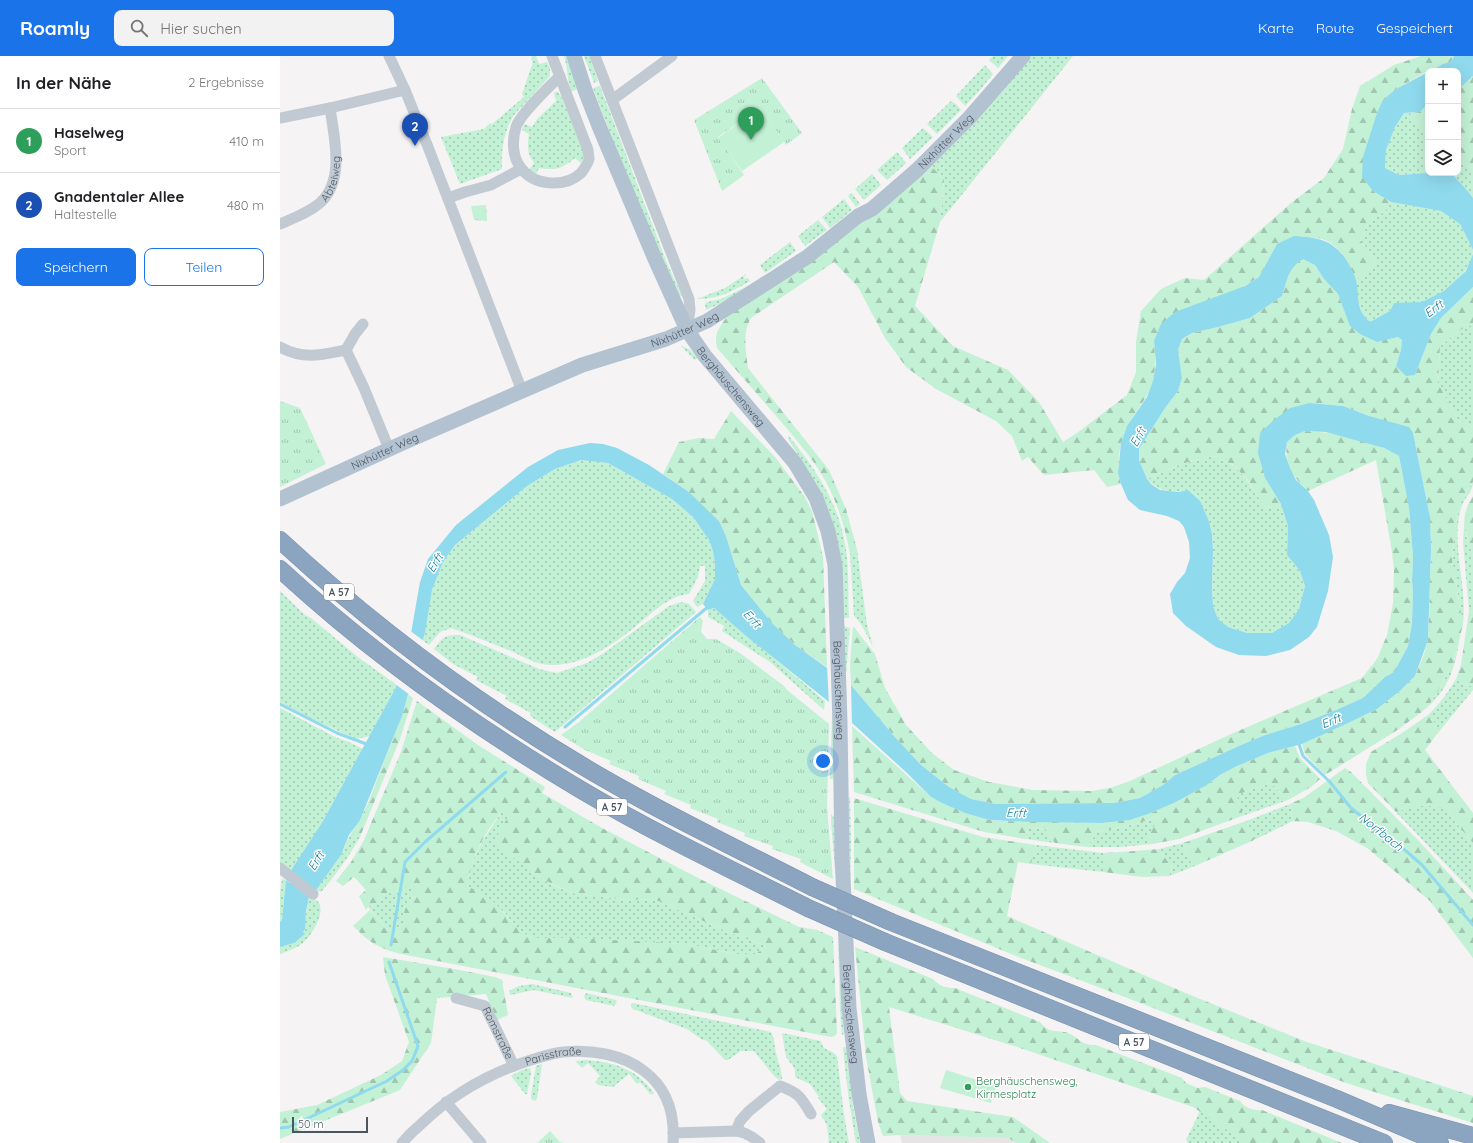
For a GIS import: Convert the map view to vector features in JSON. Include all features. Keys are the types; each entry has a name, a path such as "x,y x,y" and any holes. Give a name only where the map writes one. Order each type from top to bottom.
{"highway":[{"name":"A 57","path":"280,540 315,572 433,668 532,735 592,772 665,812 812,887 891,922 1337,1099 1440,1143"},
{"name":"A 57","path":"280,569 337,619 427,689 520,752 583,791 655,831 808,908 885,942 1384,1143"},
{"path":"1337,1099 1473,1136"}],"main road":[{"name":"Berghäuschensweg","path":"574,56 599,126 655,259 687,330 706,356 795,463 816,498 827,525 834,565 848,1008 858,1094 868,1143"},
{"name":"Nixhütter Weg","path":"280,499 582,365 666,339 707,321 807,257 858,216 872,210 917,170 970,117 1023,56"}],"street":[{"path":"389,56 406,90 522,391"},
{"path":"552,56 560,76 588,150 589,160 579,174 573,179 563,183 550,183 539,181 528,175 516,160 513,150 516,126 521,118 560,76"},
{"path":"595,56 689,299 690,310 687,330"},
{"path":"612,100 672,56"},
{"path":"280,118 406,90"},
{"name":"Abteiweg","path":"280,224 304,214 320,203 332,186 335,175 335,142 330,108"},
{"path":"448,198 491,185 521,168"},
{"path":"346,350 355,334 363,324"},
{"path":"280,347 289,352 309,356 346,350"},
{"path":"346,350 364,388 389,450"},
{"path":"284,872 313,894"},
{"name":"Romstraße","path":"456,998 485,1006 514,1066"},
{"name":"Parisstraße","path":"402,1143 446,1102 476,1083 514,1066 562,1052 575,1051 595,1052 628,1061 652,1077 662,1088 671,1108 673,1138"},
{"path":"736,1131 740,1121 749,1110 780,1086 794,1091 801,1097 811,1114"},
{"path":"446,1102 481,1143"},
{"path":"673,1138 736,1131 742,1132 760,1143"}],"shaded area":[{"path":"900,1135 1008,1138 1017,1143 902,1143"}],"green space":[{"path":"532,56 536,56 539,64 547,62 550,68 550,76 514,115 504,141 502,169 460,184 441,137 484,129 524,97 522,94 533,62 531,60"},
{"path":"564,56 567,56 577,89 571,92 566,65"},
{"path":"584,56 589,56 598,81 594,83"},
{"path":"993,56 1008,56 998,68 989,60"},
{"path":"1029,56 1073,56 940,222 944,179 928,163"},
{"path":"1421,56 1454,56 1451,62 1435,68 1425,68 1425,73 1396,89 1373,191 1391,202 1386,210 1368,224 1360,240 1377,262 1356,280 1341,252 1329,242 1314,238 1300,239 1277,244 1259,277 1154,341 1155,366 1153,381 1148,394 1127,427 1120,448 1119,477 1121,484 1107,487 1094,470 1044,475 1028,457 1022,461 1012,436 996,421 936,389 906,367 885,338 858,287 834,262 751,318 746,330 746,348 748,368 829,470 846,509 857,549 850,554 846,534 837,507 830,489 820,472 809,455 717,348 716,335 726,318 928,163 944,179 940,222 915,306 953,346 1008,370 1039,402 1063,442 1127,395 1136,372 1136,342 1141,311 1161,289 1185,278 1204,280 1291,203 1324,178 1343,149 1352,109 1360,86 1394,65"},
{"path":"985,65 993,74 965,106 956,96"},
{"path":"1473,76 1473,168 1461,162 1461,87"},
{"path":"762,78 802,133 786,145 760,108 718,137 744,175 722,191 694,120"},
{"path":"600,86 667,263 682,296 679,297 631,188 593,88"},
{"path":"557,91 561,96 583,150 583,159 581,163 575,158 567,164 555,169 539,168 536,174 529,170 534,163 528,149 529,134 522,130 524,124 532,127 538,118 556,101 554,93"},
{"path":"951,101 961,110 937,134 927,124"},
{"path":"760,108 784,142 742,171 718,138"},
{"path":"1425,108 1425,135 1410,113 1420,112"},
{"path":"1404,113 1410,113 1425,135 1425,173 1399,175 1385,168 1386,150 1395,127"},
{"path":"923,128 933,137 910,159 902,148"},
{"path":"897,152 906,163 887,180 877,170"},
{"path":"1461,162 1473,168 1473,198 1454,176 1461,176"},
{"path":"872,174 881,185 864,200 855,189"},
{"path":"852,193 860,204 856,207 848,196"},
{"path":"844,199 852,210 830,228 822,217"},
{"path":"1391,202 1441,211 1460,224 1473,250 1472,258 1462,275 1447,289 1431,299 1420,303 1394,303 1390,311 1370,322 1362,313 1358,303 1356,280 1377,262 1360,240 1368,224 1386,210"},
{"path":"486,205 487,221 474,220 471,206"},
{"path":"818,220 827,230 805,246 798,236"},
{"path":"790,242 796,251 765,273 760,265"},
{"path":"1303,258 1315,265 1324,279 1338,294 1347,317 1389,339 1398,337 1402,340 1401,350 1396,366 1415,375 1431,334 1441,318 1473,287 1473,325 1466,326 1440,346 1438,383 1458,420 1473,426 1473,482 1464,495 1460,505 1455,528 1452,560 1463,624 1454,661 1437,693 1423,711 1399,729 1325,775 1305,754 1302,744 1377,709 1401,690 1415,676 1428,640 1431,550 1430,517 1413,433 1343,406 1310,403 1265,478 1281,504 1267,509 1247,479 1232,464 1212,456 1181,464 1147,479 1139,460 1139,449 1165,408 1178,391 1182,378 1178,350 1182,339 1192,333 1250,318 1282,296 1291,270"},
{"path":"746,274 744,278 745,279 747,277 750,281 737,288 712,298 697,299 725,288"},
{"path":"750,285 730,299 706,310 705,304 707,302 721,299"},
{"path":"1473,325 1473,426 1458,420 1438,383 1440,346 1466,326"},
{"path":"681,346 689,349 698,358 695,360"},
{"path":"280,401 300,408 326,464 280,487"},
{"path":"731,411 775,457 805,497 812,511 823,557 827,667 795,645 772,623 741,585 726,536 719,521 689,492 663,474 679,442 699,438 714,439"},
{"path":"1305,431 1329,433 1354,438 1377,445 1399,456 1409,508 1413,556 1412,623 1408,646 1394,672 1385,677 1363,698 1301,724 1265,735 1241,745 1175,775 1163,785 1140,798 1114,803 996,804 971,799 949,787 921,765 894,736 851,685 850,664 853,626 875,654 885,688 906,725 932,753 954,770 989,782 1033,790 1091,791 1110,788 1130,781 1231,734 1362,678 1377,659 1387,635 1393,603 1394,569 1392,552 1376,460 1308,491 1290,469 1286,450 1287,442 1295,435"},
{"path":"788,435 817,474 838,518 843,534 847,558 849,618 842,618 842,597 801,459 789,441"},
{"path":"1212,456 1228,462 1238,469 1267,509 1281,504 1288,526 1287,555 1300,571 1305,586 1299,609 1289,623 1273,633 1247,633 1228,627 1218,619 1213,606 1212,534 1188,490 1171,491 1161,489 1156,487 1147,479 1181,464"},
{"path":"581,460 608,463 672,499 693,517 709,540 713,551 715,564 715,579 703,604 697,607 693,601 705,581 705,566 700,566 698,577 689,594 681,595 667,602 625,635 604,649 567,664 555,665 538,663 451,628 440,632 429,645 422,640 432,590 443,562 455,545 527,486 555,469"},
{"path":"1473,482 1471,490 1462,506 1458,524 1458,549 1464,612 1463,624 1452,560 1455,528 1460,505 1464,495"},
{"path":"1473,496 1473,556 1466,533 1465,518 1466,510"},
{"path":"1465,511 1466,535 1473,556 1473,612 1469,611 1463,542"},
{"path":"857,549 867,625 873,647 862,626 854,616 850,554"},
{"path":"280,591 305,615 311,618 359,658 397,685 370,736 356,739 310,718 280,702"},
{"path":"681,602 689,604 696,612 555,732 530,716 531,713 505,699 507,696 476,680 478,677 453,664 434,649 447,636 460,635 539,669 557,673 587,663 604,653 669,606"},
{"path":"714,608 825,701 824,710 770,662 722,631 724,626 708,617 708,610"},
{"path":"1469,611 1473,612 1472,686 1463,685 1456,679 1461,665"},
{"path":"700,617 703,621 701,632 707,639 716,639 740,653 784,686 829,724 827,807 833,879 800,862 801,859 772,849 773,846 744,836 745,833 717,822 718,819 690,808 691,805 664,794 666,791 638,779 639,776 609,764 611,761 585,750 561,735 579,722"},
{"path":"844,626 850,628 846,674 844,671"},
{"path":"1460,638 1453,670 1445,687 1432,703 1423,711 1437,693 1454,661"},
{"path":"1456,679 1463,685 1473,685 1473,690 1437,734 1435,724 1428,715 1444,698"},
{"path":"408,694 413,698 400,739 360,837 351,833 365,810 372,794 399,723"},
{"path":"417,701 478,745 545,787 542,793 602,828 704,881 799,927 817,930 833,937 837,1033 835,1036 831,1037 401,954 375,944 364,937 353,926 370,910 389,931 405,924 405,909 412,898 414,891 411,880 411,883 403,890 385,894 377,903 368,907 366,910 359,896 366,890 354,877 343,886 336,881 351,862 364,840 401,752","holes":["502,812 508,817 493,843 544,880 572,893 627,900 654,899 728,932 766,946 756,954 736,954 686,944 577,938 532,938 520,931 495,903 482,893 467,886 475,856 484,837"]},
{"path":"280,708 337,738 363,749 323,821 291,872 280,864"},
{"path":"1428,715 1435,723 1437,734 1425,750 1473,813 1473,843 1453,819 1448,810 1433,806 1422,806 1396,812 1368,783 1366,764 1371,752"},
{"path":"832,717 834,718 833,779 830,779"},
{"path":"852,726 930,796 965,813 989,820 1102,823 1130,820 1174,803 1207,785 1220,775 1235,767 1268,753 1295,746 1300,758 1320,779 1311,787 1288,800 1270,783 1239,794 1237,798 1242,809 1242,816 1179,839 1152,844 1149,841 1148,837 1159,817 1097,832 1087,847 1055,843 1045,828 1028,829 1025,839 984,832 854,792"},
{"path":"1345,768 1351,772 1418,840 1473,900 1473,958 1430,901 1367,848 1336,831 1308,822 1293,821 1290,804 1305,797"},
{"path":"1270,783 1288,800 1242,816 1242,809 1237,798 1239,794"},
{"path":"850,797 851,843 850,887 848,798"},
{"path":"854,798 983,837 1036,845 1031,864 1018,862 1007,916 1188,994 1304,1041 1473,1096 1473,1123 1346,1083 1016,956 854,889"},
{"path":"1290,804 1293,821 1254,840 1246,821"},
{"path":"1431,805 1448,810 1453,819 1473,843 1473,893 1396,812 1414,806"},
{"path":"502,812 508,817 529,869 544,880 572,893 627,900 654,899 728,932 766,946 756,954 736,954 686,944 532,938 520,931 503,911 467,886 472,865 480,847"},
{"path":"831,814 834,817 836,880 831,823"},
{"path":"1160,817 1149,841 1152,844 1120,847 1087,847 1097,832"},
{"path":"1246,821 1254,840 1195,866 1188,859 1183,843"},
{"path":"1045,828 1055,843 1025,839 1028,829"},
{"path":"351,833 360,837 351,852 321,892 315,890 341,855"},
{"path":"1183,843 1188,859 1195,866 1169,876 1172,867 1159,849"},
{"path":"1036,845 1103,853 1103,872 1031,864"},
{"path":"1159,849 1172,867 1169,876 1143,877 1103,872 1103,853"},
{"path":"282,879 286,880 282,920 280,922 280,894"},
{"path":"411,879 415,890 407,907 405,924 389,931 368,907 377,903 385,894 403,890"},
{"path":"309,897 316,900 320,904 321,911 316,925 303,943 280,954 280,947 294,943 303,933"},
{"path":"838,940 844,1034 842,1035 840,1011"},
{"path":"855,947 933,979 943,986 955,988 1040,1022 1047,1029 1068,1033 1084,1043 1096,1045 1182,1078 1186,1083 1198,1088 1205,1087 1240,1101 1244,1106 1255,1110 1262,1110 1342,1143 1246,1143 1193,1107 1020,1048 889,1007 900,1093 907,1101 1013,1117 1050,1143 1017,1143 1008,1138 900,1135 883,1136 878,1122 866,1057"},
{"path":"383,957 454,969 495,977 502,980 508,1015 497,1020 486,994 437,998 431,1043 400,1090 280,1139 280,1112 317,1105 381,1075 402,1061 409,1042 385,975"},
{"path":"532,984 571,993 573,998 534,990 510,995 509,991 519,986"},
{"path":"586,993 616,1000 617,1002 614,1006 586,1000 584,997"},
{"path":"633,1003 771,1032 782,1079 779,1080 774,1076 754,1051 741,1051 728,1060 725,1060 707,1041 701,1039 687,1029 633,1009 631,1004"},
{"path":"782,1033 821,1041 823,1047 837,1056 849,1143 829,1143 827,1125 821,1115 827,1109 818,1098 819,1097 810,1084 795,1077 795,1069 786,1057"},
{"path":"844,1047 846,1047 853,1106 860,1143 856,1143 852,1119 845,1072"},
{"path":"586,1060 616,1065 624,1068 640,1078 654,1093 651,1095 640,1082 637,1084 629,1074 613,1087 598,1085 595,1082 600,1076 588,1063 582,1068 575,1061"},
{"path":"542,1064 537,1099 535,1101 531,1099 531,1095 536,1066"},
{"path":"530,1068 531,1073 527,1094 525,1094 511,1076 522,1070"},
{"name":"Berghäuschensweg, Kirmesplatz","path":"946,1070 996,1086 991,1103 940,1088"},
{"path":"1200,1111 1246,1143 1188,1143 1186,1140"},
{"path":"550,1131 560,1142 565,1143 537,1143"}],"water":[{"path":"1454,56 1473,56 1473,76 1461,87 1461,68 1436,68 1451,62"},
{"path":"1425,74 1425,107 1420,112 1404,113 1395,127 1386,150 1385,168 1399,175 1425,173 1425,176 1454,176 1473,198 1473,250 1460,224 1441,211 1391,202 1373,191 1362,177 1363,157 1377,113 1383,100 1396,89"},
{"name":"Erft","path":"1294,236 1324,241 1336,248 1342,254 1355,277 1358,302 1362,312 1370,322 1390,311 1394,303 1422,302 1444,291 1466,271 1473,254 1473,287 1441,318 1431,334 1415,375 1406,376 1396,366 1401,350 1402,340 1398,337 1377,342 1360,334 1350,326 1338,294 1324,279 1315,265 1303,259 1294,266 1291,271 1282,296 1250,318 1192,333 1182,339 1178,350 1182,378 1178,391 1165,408 1139,449 1139,460 1147,479 1151,484 1160,490 1178,492 1188,490 1200,501 1208,519 1212,534 1213,606 1218,619 1228,627 1247,633 1272,633 1289,623 1299,609 1305,586 1300,571 1287,555 1288,526 1281,504 1265,478 1258,453 1260,433 1290,408 1310,403 1343,406 1369,416 1409,427 1413,433 1430,517 1431,550 1428,640 1415,676 1401,690 1377,709 1302,744 1268,753 1235,767 1220,775 1207,785 1174,803 1130,820 1102,823 1030,822 989,820 965,813 930,796 829,702 745,635 714,608 708,610 703,604 715,579 713,551 709,540 693,517 672,499 608,463 581,460 555,469 527,486 455,545 443,562 432,590 425,632 402,716 360,820 349,835 341,855 316,890 309,897 305,929 303,932 305,934 294,943 280,947 280,922 282,920 286,880 290,883 292,869 323,821 395,689 407,656 420,582 428,559 456,525 528,467 558,450 590,443 603,444 617,448 649,465 689,492 719,521 726,536 741,585 772,623 795,645 851,685 894,736 921,765 949,787 971,799 996,804 1114,803 1140,798 1163,785 1175,775 1241,745 1265,735 1301,724 1363,698 1385,677 1394,672 1408,646 1412,623 1413,556 1409,508 1399,456 1384,448 1326,432 1305,431 1295,435 1287,442 1285,454 1290,468 1296,480 1308,491 1314,500 1329,535 1333,557 1328,591 1317,627 1309,637 1290,650 1266,656 1239,655 1216,647 1186,626 1173,613 1170,594 1177,582 1185,573 1190,558 1189,542 1184,527 1179,521 1167,516 1140,510 1128,500 1118,473 1121,443 1127,426 1147,397 1153,381 1156,364 1154,341 1161,324 1175,312 1245,286 1259,277 1277,244"}],"pier":[{"path":"409,630 424,641 410,695 395,684 405,655"},
{"path":"827,665 851,683 852,727 829,705"}],"waterway":[{"path":"565,727 709,606"},
{"path":"280,704 337,733 369,745"},
{"name":"Norfbach","path":"1298,741 1303,756 1330,782 1351,808 1422,865 1473,925"},
{"path":"391,945 405,862 425,842 506,772"},
{"path":"280,1128 289,1127 387,1081 403,1070 412,1061 418,1046 389,962"}],"place":[{"name":"Haselweg","path":"751,140"},
{"name":"Gnadentaler Allee","path":"415,146"},
{"name":"Berghäuschensweg, Kirmesplatz","path":"968,1087"}]}
